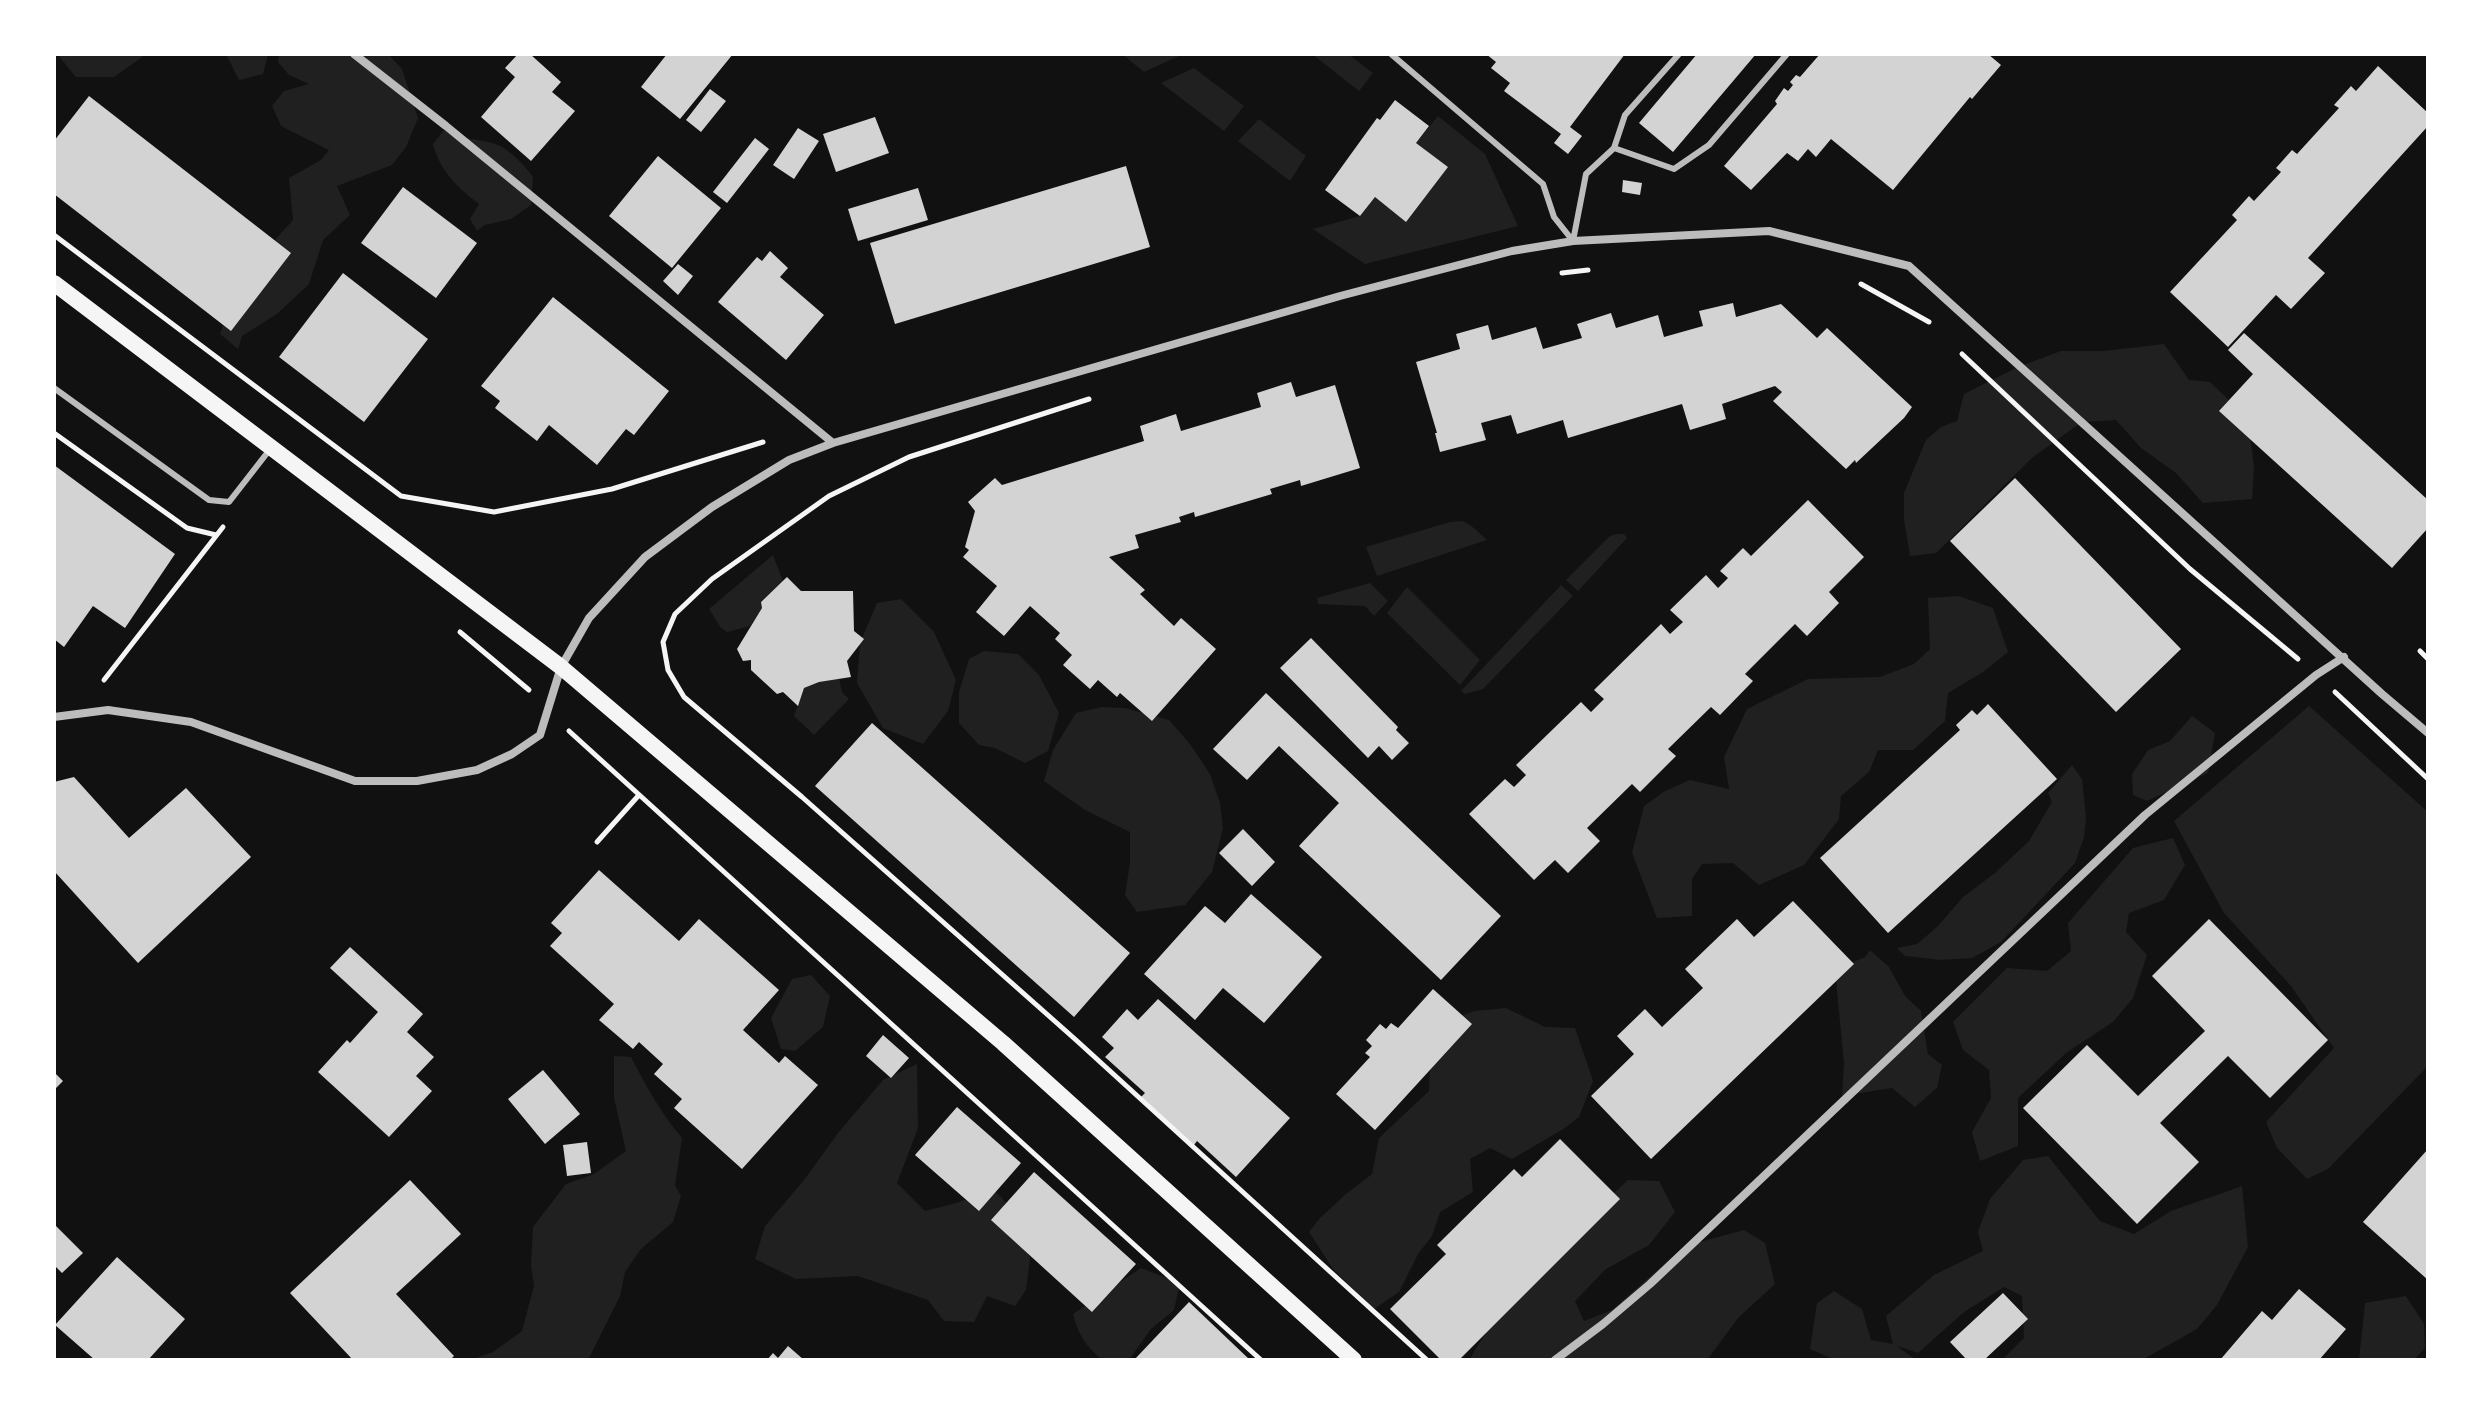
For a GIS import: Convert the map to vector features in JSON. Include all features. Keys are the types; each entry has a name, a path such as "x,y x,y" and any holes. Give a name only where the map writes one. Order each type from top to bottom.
{"main road":[{"path":"54,283 561,667 984,1026 1354,1360"}],"street":[{"path":"354,54 833,443"},
{"path":"54,717 108,710 191,722 355,781 417,781 477,770 512,754 540,735 561,667 589,618 645,557 725,499 789,460 833,443 1340,296 1512,251 1573,241 1769,231 1909,266 2428,733"},
{"path":"1555,1360 1650,1284 2145,815 2316,675 2344,657"}],"lane":[{"path":"1391,54 1543,184 1554,217 1573,241"},
{"path":"1573,241 1586,174 1614,148 1625,115 1679,54"},
{"path":"1614,148 1674,169 1709,145 1787,54"},
{"path":"54,388 209,500 229,502 271,448"}],"path":[{"path":"54,235 401,496 494,512 612,489 811,427"},
{"path":"1549,274 1597,269"},
{"path":"1851,278 1929,322"},
{"path":"1951,344 2190,569 2316,675 2428,779"},
{"path":"1099,396 909,457 829,496 712,579 675,614 663,642 668,670 684,697 802,797 1076,1040 1427,1360"},
{"path":"54,433 187,528 216,535 104,680"},
{"path":"452,626 549,708 578,742 1261,1360"},
{"path":"2420,651 2428,659"},
{"path":"597,842 639,795"}],"shaded area":[{"path":"57,54 151,54 114,77 76,77"},
{"path":"226,54 268,54 263,74 239,80"},
{"path":"279,54 388,54 402,69 418,118 406,147 392,165 337,186 350,215 323,240 309,284 277,314 242,336 238,349 220,334 250,273 293,220 289,178 321,160 329,150 281,126 272,106 284,91 309,84 289,75 278,62"},
{"path":"1122,54 1176,54 1179,56 1144,72"},
{"path":"1312,54 1348,54 1373,73 1359,91"},
{"path":"1194,68 1244,106 1224,131 1161,83"},
{"path":"1438,116 1485,154 1518,226 1365,264 1313,229 1360,216 1375,197 1406,221 1448,167 1416,143"},
{"path":"1259,119 1306,156 1290,181 1238,141"},
{"path":"444,130 495,144 514,155 533,177 531,205 511,219 485,225 477,231 470,219 479,204 450,178 436,154 433,144"},
{"path":"2164,344 2189,380 2210,382 2248,418 2254,467 2252,499 2203,503 2176,473 2141,448 2116,420 2082,422 2033,457 1936,553 1910,556 1904,520 1904,493 1926,440 1941,427 1957,421 1964,394 2018,367 2061,351 2104,351"},
{"path":"1463,521 1487,540 1377,576 1366,547"},
{"path":"1624,534 1627,538 1578,591 1566,580 1610,536"},
{"path":"773,555 783,581 761,601 762,608 750,626 727,632 709,609"},
{"path":"1370,583 1388,601 1374,616 1365,606 1318,604 1317,598"},
{"path":"1561,585 1573,596 1483,689 1465,694 1461,691"},
{"path":"1407,587 1480,660 1460,685 1387,613"},
{"path":"1959,596 1993,608 2008,652 1983,672 1948,693 1945,721 1913,750 1878,750 1869,772 1841,796 1839,819 1804,865 1759,885 1733,863 1702,864 1692,879 1692,916 1657,918 1632,853 1644,806 1665,791 1690,780 1729,789 1724,757 1747,709 1808,679 1880,677 1914,664 1930,649 1928,598"},
{"path":"901,599 934,632 956,680 948,711 923,744 883,728 857,683 860,643 877,603"},
{"path":"984,651 1018,654 1039,675 1059,713 1048,751 1025,763 995,748 979,745 959,723 959,692 969,659"},
{"path":"839,678 842,692 849,699 814,735 794,716 804,688"},
{"path":"2309,706 2428,812 2428,1061 2425,1069 2328,1169 2307,1179 2277,1148 2266,1122 2334,1048 2291,986 2224,913 2174,821"},
{"path":"1102,707 1125,708 1169,720 1210,774 1220,803 1223,828 1212,872 1185,905 1137,912 1125,895 1130,863 1130,832 1085,810 1044,781 1053,750 1076,713"},
{"path":"2192,716 2215,733 2208,773 2147,801 2133,795 2132,774 2148,750 2170,741"},
{"path":"2072,765 2082,779 2086,818 2084,837 2075,863 2001,942 1972,958 1941,960 1905,956 1897,948 1917,944 1938,926 1963,897 1995,873 2029,841 2052,802 2048,793"},
{"path":"2173,838 2185,865 2164,900 2129,913 2126,932 2147,955 2133,998 2113,1022 2066,1053 2018,1098 2018,1146 1980,1161 1972,1132 1991,1098 1989,1070 1963,1050 1953,1022 2007,968 2047,971 2071,951 2068,923 2133,848"},
{"path":"1870,950 1889,967 1905,996 1921,1011 1928,1054 1942,1065 1937,1088 1915,1107 1892,1088 1842,1096 1844,1064 1835,970 1865,957"},
{"path":"811,975 830,996 823,1027 795,1051 781,1049 771,1018 792,979"},
{"path":"1506,1008 1545,1027 1575,1028 1593,1081 1579,1117 1512,1159 1490,1148 1470,1159 1473,1192 1440,1212 1432,1236 1418,1254 1399,1292 1374,1309 1333,1269 1309,1232 1346,1194 1372,1174 1379,1138 1429,1091 1431,1039 1440,1023 1475,1011"},
{"path":"614,1056 631,1057 654,1099 682,1138 675,1185 681,1196 673,1222 641,1249 625,1272 620,1296 588,1360 470,1360 493,1352 522,1331 534,1286 531,1265 533,1227 566,1184 594,1174 626,1151 614,1098"},
{"path":"917,1064 918,1128 897,1183 925,1211 994,1190 1014,1211 1030,1258 1026,1290 1015,1306 987,1296 974,1322 944,1321 928,1300 858,1276 796,1279 755,1259 765,1226 838,1133 883,1080"},
{"path":"2048,1156 2100,1221 2134,1234 2171,1211 2242,1186 2248,1247 2217,1305 2197,1329 2142,1360 2002,1360 2024,1338 2022,1296 2004,1287 1964,1312 1918,1353 1897,1346 1916,1360 1835,1360 1810,1349 1817,1303 1834,1291 1862,1309 1871,1340 1893,1344 1886,1316 1934,1275 1983,1251 1978,1232 1990,1199 2023,1160"},
{"path":"1628,1180 1659,1181 1675,1212 1649,1245 1606,1269 1575,1301 1584,1321 1612,1310 1685,1246 1744,1230 1765,1243 1775,1284 1738,1318 1707,1360 1469,1360 1516,1284"},
{"path":"1141,1268 1180,1283 1174,1310 1151,1329 1129,1360 1102,1360 1083,1340 1073,1314"},
{"path":"2406,1296 2424,1324 2425,1348 2414,1360 2359,1360 2365,1303"}],"building":[{"path":"518,54 530,54 561,82 552,92 575,111 531,161 481,117 515,77 505,68"},
{"path":"667,54 733,54 680,119 641,87"},
{"path":"1486,54 1625,54 1570,127 1582,136 1568,154 1554,143 1561,134 1504,91 1510,83 1491,68 1496,62"},
{"path":"1697,54 1756,54 1673,152 1639,123"},
{"path":"1820,54 1988,54 2001,65 1972,99 1970,97 1893,190 1831,139 1816,157 1808,149 1798,161 1787,153 1751,190 1724,166 1777,104 1775,101 1784,88 1788,91 1796,75 1800,77"},
{"path":"2378,66 2428,113 2428,126 2308,258 2325,273 2291,309 2276,295 2228,347 2170,292 2237,220 2232,215 2249,196 2254,201 2281,172 2276,168 2292,150 2297,154 2339,108 2334,105 2351,86 2356,91"},
{"path":"710,89 726,101 701,132 686,120"},
{"path":"89,96 291,253 231,331 54,194 54,141"},
{"path":"1395,100 1429,126 1416,143 1448,167 1406,222 1375,197 1360,216 1325,190 1377,118 1380,120"},
{"path":"875,117 889,153 836,172 823,134"},
{"path":"798,128 819,141 794,179 773,165"},
{"path":"755,138 769,149 727,203 713,192"},
{"path":"658,156 721,208 672,268 609,216"},
{"path":"1126,166 1150,247 895,324 870,243"},
{"path":"1623,180 1642,183 1640,195 1622,192"},
{"path":"403,187 477,243 436,298 361,243"},
{"path":"918,188 928,220 858,241 848,209"},
{"path":"770,251 788,268 780,277 824,315 786,360 718,302 757,257 762,261"},
{"path":"678,264 693,276 678,295 663,281"},
{"path":"343,273 428,339 364,422 279,357"},
{"path":"553,297 669,391 634,435 626,429 597,465 549,425 537,441 495,408 500,401 481,386"},
{"path":"1733,303 1736,317 1781,304 1817,338 1827,328 1912,407 1904,418 1846,469 1773,401 1782,392 1775,386 1722,404 1726,419 1690,430 1682,404 1568,438 1563,420 1517,434 1511,415 1481,423 1486,440 1440,452 1416,362 1460,349 1456,334 1488,325 1492,340 1536,327 1543,349 1582,338 1577,324 1611,313 1616,328 1658,315 1664,337 1703,326 1699,311"},
{"path":"2244,333 2428,500 2428,528 2392,568 2219,411 2253,374 2228,350"},
{"path":"1291,382 1296,397 1335,385 1360,468 1301,486 1300,480 1270,489 1272,494 1195,517 1194,512 1179,517 1181,522 1135,535 1139,548 1109,557 1145,590 1140,594 1174,626 1181,618 1216,649 1152,721 1120,693 1117,697 1098,680 1090,689 1063,665 1072,655 1055,639 1060,633 1030,606 1004,636 976,612 997,586 963,557 969,550 965,547 975,511 968,502 995,478 1002,485 1144,441 1140,426 1176,414 1181,431 1261,407 1257,393"},
{"path":"54,465 175,554 125,628 93,606 64,647 54,639"},
{"path":"2015,478 2181,649 2116,712 1950,541"},
{"path":"1808,500 1864,557 1829,592 1839,603 1807,636 1795,624 1745,674 1753,681 1720,715 1711,707 1668,749 1676,756 1640,792 1632,784 1587,828 1600,841 1568,873 1555,860 1534,880 1469,814 1505,779 1514,787 1526,775 1516,765 1581,702 1591,712 1604,699 1594,690 1661,624 1670,634 1683,622 1670,610 1706,575 1718,588 1728,578 1720,571 1743,548 1751,556"},
{"path":"787,577 801,591 853,591 854,631 864,639 847,661 851,677 819,682 804,688 798,706 783,692 777,694 751,670 751,660 743,661 737,649 762,608 761,602"},
{"path":"1311,638 1398,727 1396,730 1409,743 1392,760 1379,746 1368,758 1280,668"},
{"path":"1266,693 1501,916 1441,980 1299,846 1339,803 1279,746 1247,780 1213,749"},
{"path":"1988,704 2057,779 1888,933 1820,858 1960,730 1956,725 1972,710 1977,715"},
{"path":"872,723 1130,953 1074,1017 815,786"},
{"path":"74,777 129,838 186,788 251,857 138,963 54,871 54,782"},
{"path":"1243,829 1275,862 1252,886 1219,853"},
{"path":"599,870 679,941 699,919 779,990 743,1030 779,1063 785,1056 818,1085 742,1169 674,1108 682,1099 654,1074 663,1064 639,1042 633,1049 599,1020 614,1004 550,946 562,933 551,923"},
{"path":"1251,894 1322,957 1264,1023 1223,988 1195,1020 1144,974 1205,906 1225,923"},
{"path":"1793,901 1854,964 1651,1159 1591,1096 1634,1054 1617,1036 1645,1009 1662,1027 1703,988 1685,969 1737,919 1754,937"},
{"path":"2209,919 2328,1040 2270,1098 2228,1056 2160,1123 2199,1162 2137,1224 2023,1108 2087,1045 2138,1096 2205,1031 2152,976"},
{"path":"350,947 423,1014 407,1032 434,1057 416,1076 432,1091 389,1137 318,1072 378,1012 330,968"},
{"path":"1433,989 1472,1024 1375,1130 1336,1094 1370,1057 1365,1053 1372,1046 1366,1040 1380,1024 1386,1029 1391,1023 1398,1028"},
{"path":"1158,999 1290,1118 1236,1177 1197,1141 1194,1145 1141,1097 1145,1093 1105,1057 1114,1048 1102,1037 1127,1009 1138,1020"},
{"path":"883,1035 909,1058 891,1078 866,1056"},
{"path":"543,1070 580,1114 545,1144 508,1099"},
{"path":"54,1072 63,1081 54,1090"},
{"path":"957,1107 1021,1163 979,1211 915,1155"},
{"path":"1560,1139 1620,1199 1459,1360 1441,1360 1390,1309 1446,1254 1437,1245 1514,1169 1522,1177"},
{"path":"587,1142 591,1173 567,1176 563,1145"},
{"path":"2428,1149 2428,1280 2363,1222"},
{"path":"1034,1172 1136,1264 1092,1312 991,1220"},
{"path":"410,1180 461,1234 396,1294 454,1356 450,1360 353,1360 290,1293"},
{"path":"54,1224 83,1253 62,1273 54,1265"},
{"path":"117,1257 185,1319 148,1360 95,1360 55,1325"},
{"path":"2299,1289 2346,1329 2319,1360 2220,1360 2262,1311 2272,1320"},
{"path":"2003,1293 2028,1319 1984,1360 1967,1360 1950,1342"},
{"path":"1189,1302 1250,1360 1134,1360"},
{"path":"788,1346 804,1360 767,1360 773,1353 778,1358"}]}
